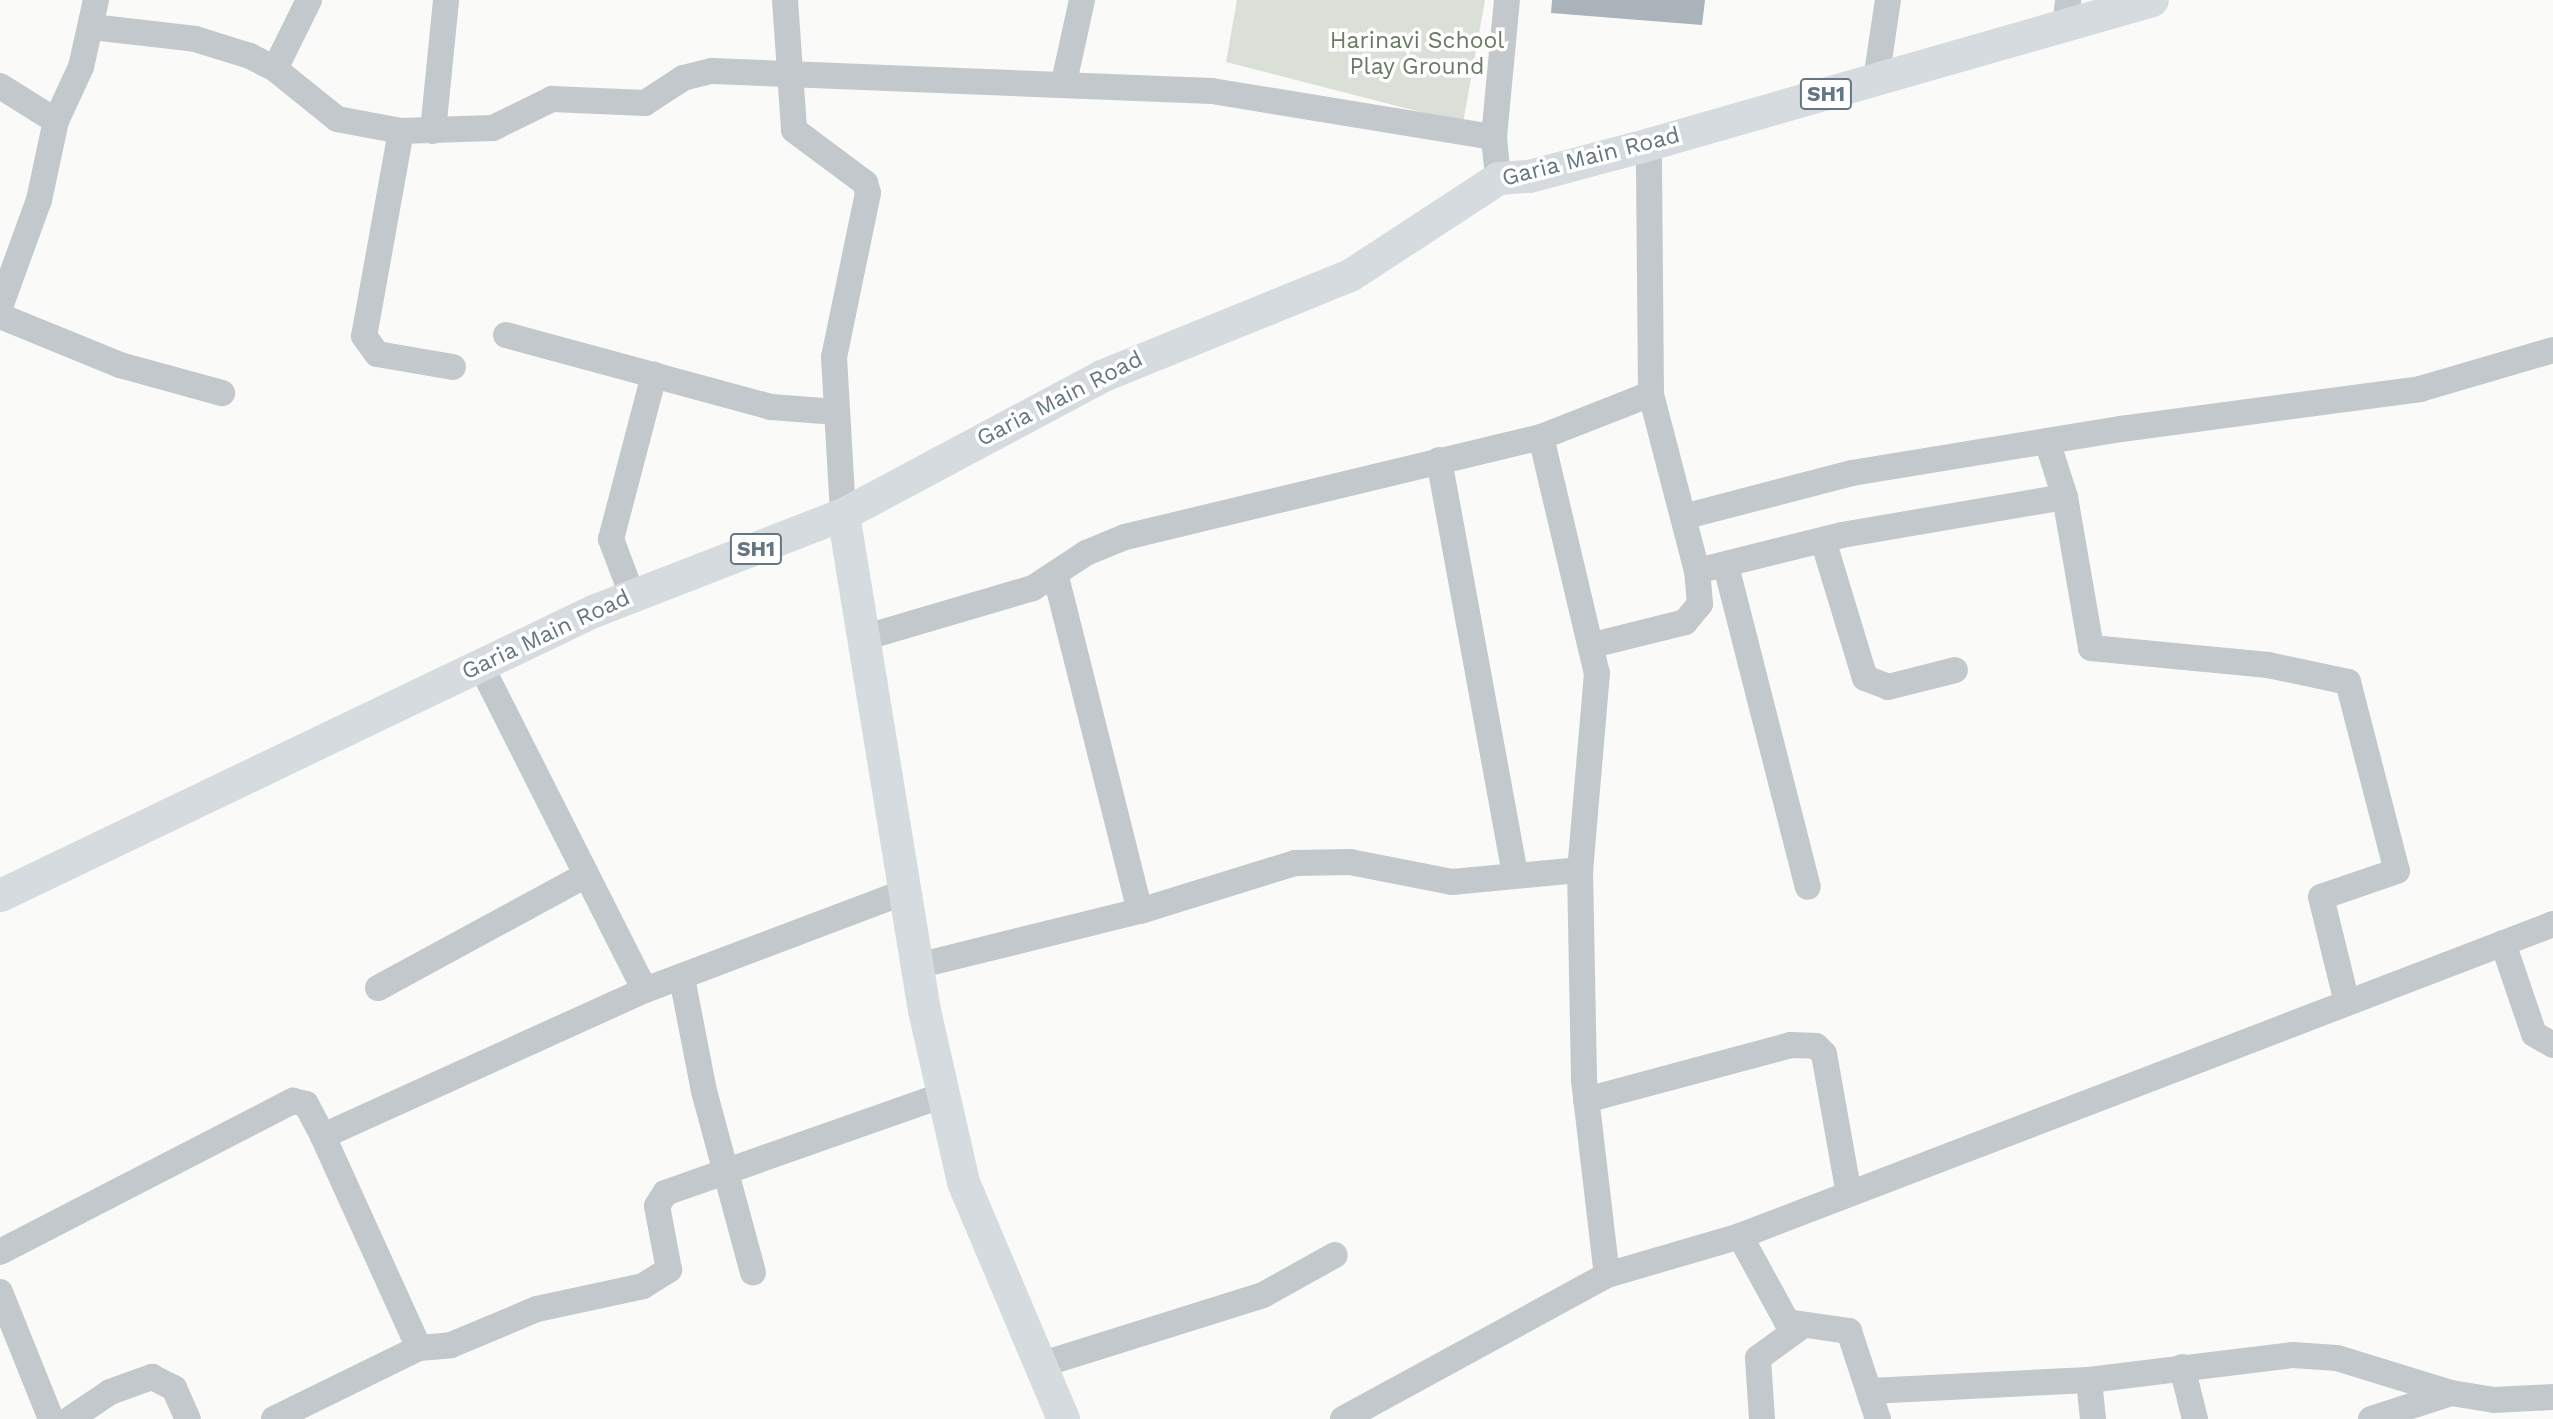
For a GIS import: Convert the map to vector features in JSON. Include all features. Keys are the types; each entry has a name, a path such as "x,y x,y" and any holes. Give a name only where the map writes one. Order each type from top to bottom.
{"main road":[{"name":"Garia Main Road","path":"0,895 632,595 843,514 1101,376 1350,275 1498,178 1529,176 1876,80 2066,13 2152,0"},
{"path":"843,514 917,966 963,1182 1063,1419"}],"street":[{"path":"0,307 35,212 56,121 92,27 96,0"},
{"path":"275,69 309,0"},
{"path":"433,131 446,0"},
{"path":"785,0 788,78 794,131 865,183 868,193 838,327 837,412 843,514"},
{"path":"1064,82 1082,0"},
{"path":"1498,178 1494,136 1507,0"},
{"path":"1876,80 1888,0"},
{"path":"92,27 195,39 275,69 337,119 401,131 492,128 552,99 645,103 698,72 788,78 1064,82 1212,91 1494,136"},
{"path":"0,86 56,121"},
{"path":"401,131 364,336 377,354 453,367"},
{"path":"1593,645 1685,622 1700,604 1697,571 1651,394 1649,144"},
{"path":"0,316 120,365 222,393"},
{"path":"506,335 771,407 837,412"},
{"path":"1684,517 1852,473 2046,441 2420,389 2553,350"},
{"path":"632,595 611,539 654,375"},
{"path":"863,638 1056,577 1086,553 1125,537 1541,437 1651,394"},
{"path":"1541,437 1593,645 1598,698 1580,870 1586,1100 1607,1275"},
{"path":"2046,441 2065,497 2091,648 2268,664 2348,682 2397,871 2322,897 2347,1003"},
{"path":"1439,460 1515,875"},
{"path":"1697,571 1823,540 2065,497"},
{"path":"1823,540 1865,678 1888,687 1955,670"},
{"path":"1726,566 1808,887"},
{"path":"1056,577 1140,911"},
{"path":"481,666 645,990"},
{"path":"917,966 1140,911 1295,863 1350,862 1452,882 1580,870"},
{"path":"378,988 586,875"},
{"path":"323,1136 645,990 904,892"},
{"path":"1343,1419 1607,1275 1740,1236 2553,924"},
{"path":"2503,943 2534,1034 2553,1045"},
{"path":"682,978 724,1170 753,1272"},
{"path":"1586,1100 1791,1045 1816,1046 1824,1054 1849,1194"},
{"path":"274,1419 419,1348 451,1345 537,1309 643,1286 669,1270 657,1206 666,1193 724,1170 943,1095"},
{"path":"0,1252 293,1101 306,1104 323,1136 419,1348"},
{"path":"1740,1236 1777,1311 1802,1326 1849,1331 1878,1419"},
{"path":"1040,1366 1263,1295 1335,1255"},
{"path":"0,1293 51,1419"},
{"path":"1762,1419 1758,1358 1802,1326"},
{"path":"1870,1391 2089,1380 2293,1355 2337,1358 2451,1393 2494,1400 2553,1397"},
{"path":"2182,1367 2195,1419"},
{"path":"70,1419 110,1392 152,1377 174,1388 188,1419"},
{"path":"2089,1380 2093,1419"},
{"path":"2371,1419 2451,1393"}],"green space":[{"name":"Harinavi School Play Ground","path":"1237,0 1485,0 1463,123 1226,62"}],"building":[{"path":"1552,0 1705,0 1702,25 1551,13"}]}
